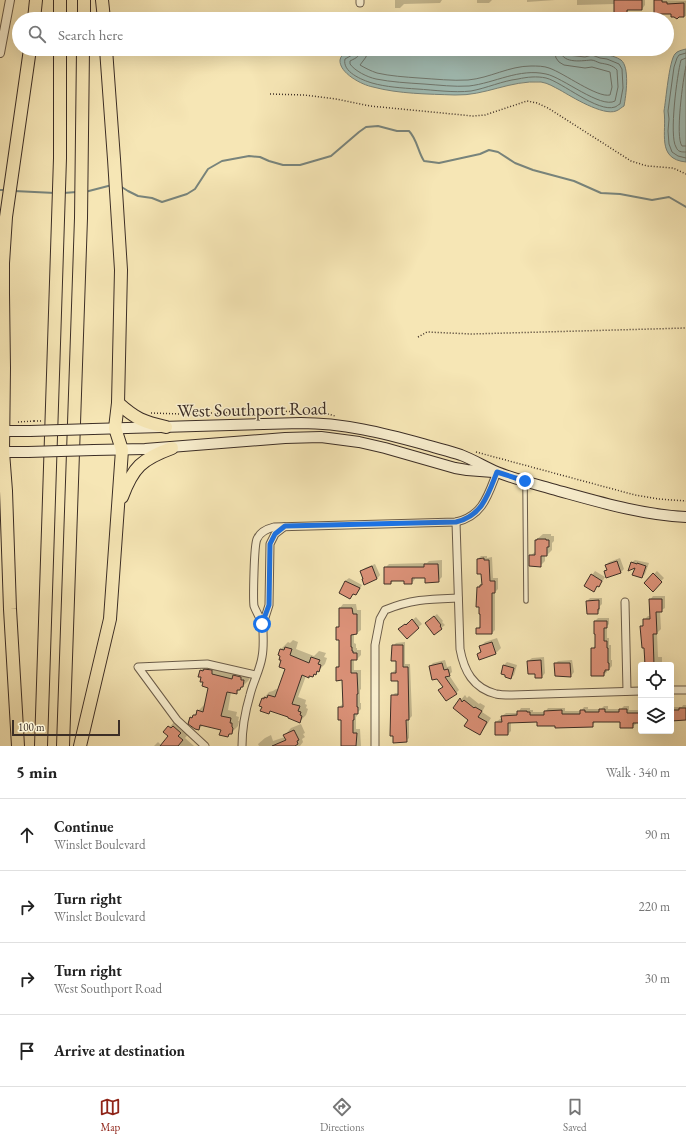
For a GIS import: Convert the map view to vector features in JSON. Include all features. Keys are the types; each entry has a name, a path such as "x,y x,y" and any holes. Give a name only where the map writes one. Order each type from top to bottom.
{"highway":[{"path":"35,12 36,0"},
{"path":"60,0 60,12"},
{"path":"84,0 84,12"},
{"path":"102,0 103,12"},
{"path":"18,746 10,609 6,503 1,452 4,368 3,294 6,217 29,56"},
{"path":"41,746 60,158 60,56"},
{"path":"63,746 81,218 83,56"},
{"path":"80,746 110,619 122,450 115,428 118,403 121,270 107,56"},
{"path":"0,386 4,368"},
{"path":"118,403 130,414 143,421 166,428"},
{"path":"117,516 126,486 130,477 139,465 152,456 172,448"},
{"path":"0,482 6,503"}],"main road":[{"name":"West Southport Road","path":"1,431 166,428 301,423 336,425 402,438 460,455 497,472 578,496 627,508 686,517"},
{"name":"West Southport Road","path":"1,452 172,448 285,438 321,437 353,441 385,448 455,468 497,472"}],"street":[{"path":"0,53 10,0"},
{"path":"242,746 242,728 250,695 262,658 264,643 262,624 254,606 255,543 260,534 264,530 285,526 456,522 469,517 483,505 497,472"},
{"path":"456,522 460,649 465,670 473,680 482,688 496,694 512,695 638,691"},
{"path":"262,624 269,605 270,544 275,534 285,526"},
{"path":"375,746 375,645 380,619 385,610 407,602 421,599 458,598"},
{"path":"626,602 627,691"},
{"path":"206,746 176,720 138,667 208,664 256,675"},
{"path":"674,690 686,690"}],"lane":[{"path":"525,481 526,601"}],"path":[{"path":"270,94 304,95 336,99 370,106 473,116 485,115 518,104 532,102 548,108 631,161 647,166 673,168 686,174"},
{"path":"418,337 427,332 471,334 686,328"},
{"path":"15,422 34,422"}],"water":[{"path":"686,49 686,162 677,160 670,156 667,150 664,136 664,111 669,72 673,58 677,52"},
{"path":"612,56 621,60 626,69 626,96 624,106 616,111 610,112 588,105 551,85 541,82 519,83 466,95 393,91 368,86 352,78 343,69 340,60 341,57"}],"building":[{"path":"614,0 642,0 642,10 614,12"},
{"path":"654,0 662,0 662,2 667,2 667,4 684,3 684,17 679,17 677,19 674,17 674,12 654,12"},
{"path":"535,540 549,540 547,556 541,556 541,567 529,566 529,555 535,555"},
{"path":"484,558 484,560 489,560 490,581 495,581 495,593 492,593 492,634 476,634 476,628 480,628 479,607 476,607 477,587 482,585 481,574 477,574 477,559"},
{"path":"617,561 621,573 606,578 604,571 607,570 605,565"},
{"path":"631,562 646,566 642,578 632,575 635,568 628,571"},
{"path":"424,564 438,564 439,582 425,583 425,578 412,578 412,584 404,584 404,581 391,581 391,584 384,584 384,567 424,567"},
{"path":"372,566 377,579 364,585 360,571"},
{"path":"653,573 662,582 653,592 644,583"},
{"path":"591,574 602,581 594,592 584,586"},
{"path":"345,581 360,588 356,595 353,594 350,599 339,593"},
{"path":"649,599 662,599 662,612 656,612 657,634 653,634 654,662 645,662 640,626 643,626 643,619 650,619"},
{"path":"599,600 598,614 587,614 586,601"},
{"path":"339,608 352,608 353,614 357,614 357,634 351,635 352,651 353,653 357,653 357,660 351,660 351,673 357,673 358,714 354,714 353,720 353,733 357,733 356,746 341,746 341,720 338,720 338,707 343,707 342,680 336,681 336,667 339,667 339,640 336,640 336,627 339,627"},
{"path":"434,616 441,625 440,626 442,629 434,635 425,623"},
{"path":"412,619 419,628 407,639 398,629 405,624 406,625"},
{"path":"594,621 607,621 607,628 604,628 604,641 607,641 609,670 605,670 604,676 591,676 591,648 595,648"},
{"path":"492,642 496,654 479,660 477,654 481,652 479,646"},
{"path":"392,645 403,645 403,667 408,667 409,720 406,720 407,742 393,743 393,736 390,736 391,695 398,695 398,681 391,681 391,673 396,673 396,661 391,661"},
{"path":"285,647 292,649 290,655 309,663 311,657 320,660 318,664 321,665 319,672 317,671 316,675 314,674 313,677 309,676 309,678 302,675 292,704 300,706 298,711 301,712 300,715 302,716 300,723 270,711 269,714 260,711 262,707 259,706 262,698 267,698 268,695 275,697 285,669 279,667 281,660 279,660 280,656 278,655 280,649 284,650"},
{"path":"541,660 542,678 535,678 535,674 528,674 527,661"},
{"path":"442,663 444,670 448,669 450,676 445,677 457,694 446,701 438,690 443,687 437,679 432,680 429,666"},
{"path":"554,663 570,663 571,677 555,676"},
{"path":"503,665 514,668 511,679 501,674"},
{"path":"204,669 212,670 212,674 232,679 233,675 241,677 241,680 244,680 243,687 241,687 240,690 237,690 237,694 227,692 221,716 231,718 230,723 232,723 233,728 232,734 229,734 228,737 219,735 221,730 200,725 199,730 188,724 190,717 192,718 193,715 196,715 197,710 203,712 208,688 202,686 203,682 200,682 201,677 198,677 200,670 203,671"},
{"path":"460,698 462,702 464,700 474,708 475,707 482,711 478,717 487,722 480,735 464,726 468,720 453,708"},
{"path":"679,708 686,708 686,720 674,721 674,710 679,710"},
{"path":"599,709 605,709 605,712 619,712 619,709 627,709 627,713 638,713 638,723 633,723 633,728 620,728 620,722 593,722 593,727 555,728 555,726 537,726 537,722 508,723 508,735 495,735 495,722 502,722 501,716 517,715 517,711 527,711 530,712 530,715 544,715 544,711 562,710 562,714 580,714 580,710 585,710 585,712 599,712"},
{"path":"168,726 171,728 173,726 181,733 178,736 183,740 178,746 160,746 168,736 163,732"},
{"path":"294,730 299,740 297,741 298,744 295,746 272,746 286,740 283,735"}],"waterway":[{"path":"120,186 138,196 152,198 162,202 187,194 195,189 208,169 222,161 249,156 260,157 283,165 300,165 331,156 366,127 378,126 397,131 409,131 412,134 424,161 439,163 480,154 489,150 498,152 515,163 533,170 574,181 601,193 620,194 652,200 669,197 686,207"},
{"path":"85,192 112,185"},
{"path":"0,190 5,190"},
{"path":"14,191 55,193"},
{"path":"63,193 77,192"}],"route":[{"path":"262,624 269,605 269,548 275,534 285,526 456,522 469,517 483,505 497,472 525,481"}]}
